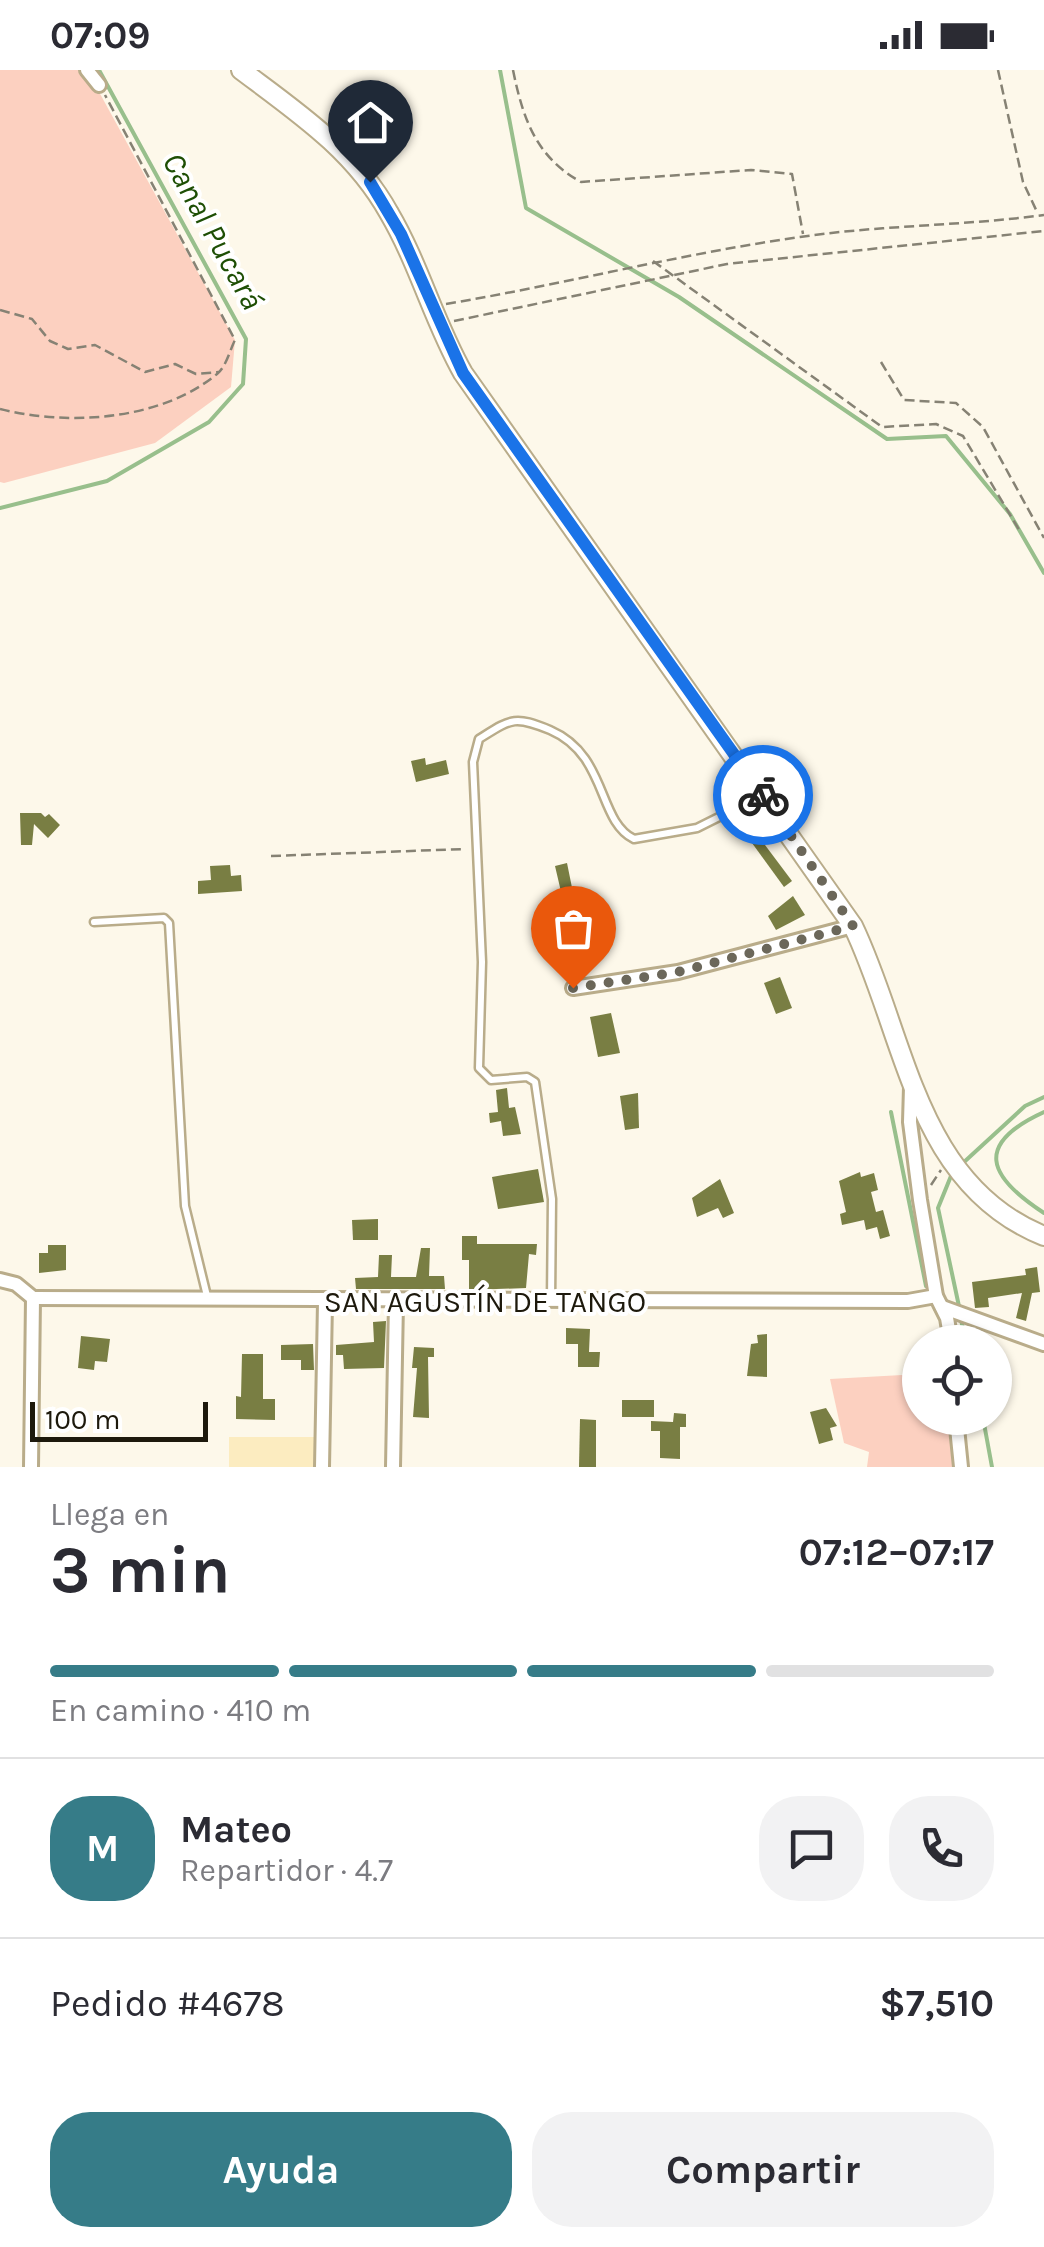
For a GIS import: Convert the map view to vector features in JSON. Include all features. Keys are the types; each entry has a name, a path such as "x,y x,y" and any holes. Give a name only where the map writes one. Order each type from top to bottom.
{"main road":[{"path":"241,70 317,127 370,182 401,234 438,325 463,373 853,926 878,984 911,1087 936,1142 973,1186 1017,1221 1044,1236"}],"street":[{"path":"88,70 99,85"},
{"path":"573,988 678,972 853,926"},
{"path":"911,1087 913,1147 950,1325"},
{"path":"913,1147 928,1140 936,1142"},
{"path":"0,1280 16,1284 33,1298 31,1467"},
{"name":"SAN AGUSTÍN DE TANGO","path":"33,1298 908,1301 949,1307"},
{"path":"322,1467 325,1302"},
{"path":"394,1467 396,1302"},
{"path":"949,1307 1044,1344"},
{"path":"958,1435 961,1467"}],"lane":[{"path":"551,1302 552,1199 536,1086 526,1077 491,1080 479,1068 482,962 473,762 479,739 509,720 522,718 576,744 622,829 634,839 697,828 762,794"},
{"path":"94,922 164,918 169,923 185,1206 208,1300"}],"path":[{"path":"513,70 535,141 559,170 582,182 752,170 792,174 804,236"},
{"path":"430,307 536,288 652,260 804,236 1041,215 1023,182 998,70"},
{"path":"0,409 32,417 73,419 120,414 174,398 220,372 235,340 99,85"},
{"path":"438,325 727,264 1044,230"},
{"path":"652,260 882,427 936,424 963,436 1021,533"},
{"path":"0,310 32,319 50,341 68,349 95,345 145,372 175,364 196,374 220,372"},
{"path":"880,362 904,400 956,403 983,427 1044,538"},
{"path":"271,856 477,849"}],"shaded area":[{"path":"0,70 87,70 235,340 231,387 155,443 4,483 0,482"},
{"path":"902,1375 902,1435 951,1435 955,1467 867,1467 869,1452 844,1443 830,1379"},
{"path":"229,1437 329,1437 329,1467 229,1467"}],"building":[{"path":"425,758 426,765 446,760 449,774 416,782 411,761"},
{"path":"20,813 41,813 45,817 49,814 60,825 48,838 34,824 32,845 21,845"},
{"path":"759,837 792,881 784,887 752,843"},
{"path":"567,863 580,927 569,930 568,923 552,927 545,901 562,896 555,866"},
{"path":"230,865 231,876 241,875 242,891 198,894 198,881 211,880 210,866"},
{"path":"793,896 805,915 776,930 768,916"},
{"path":"780,977 792,1008 776,1014 764,983"},
{"path":"611,1013 620,1053 598,1057 590,1017"},
{"path":"507,1088 509,1108 515,1107 521,1134 503,1136 501,1121 490,1123 489,1113 498,1112 496,1090"},
{"path":"638,1093 639,1128 625,1130 620,1096"},
{"path":"538,1169 544,1202 498,1209 492,1177"},
{"path":"860,1172 861,1177 874,1173 878,1190 871,1192 876,1212 883,1210 890,1236 880,1239 877,1227 866,1230 864,1220 842,1225 840,1214 846,1212 839,1181"},
{"path":"720,1179 734,1213 723,1218 718,1208 697,1217 692,1198"},
{"path":"378,1219 378,1240 353,1240 352,1220"},
{"path":"462,1236 477,1236 477,1244 537,1244 536,1255 529,1254 526,1288 469,1290 469,1260 462,1260"},
{"path":"48,1245 66,1245 66,1270 39,1273 39,1253 48,1253"},
{"path":"421,1248 430,1248 429,1276 444,1276 445,1289 356,1289 355,1278 378,1277 379,1255 392,1255 391,1277 416,1277"},
{"path":"1037,1267 1040,1292 1032,1293 1026,1321 1016,1318 1022,1293 988,1298 989,1307 975,1308 972,1282 1026,1275 1025,1269"},
{"path":"386,1321 384,1368 344,1369 343,1355 336,1355 336,1345 374,1342 373,1322"},
{"path":"566,1328 590,1329 589,1352 600,1352 599,1367 578,1367 578,1344 566,1344"},
{"path":"767,1334 767,1377 747,1376 751,1344 758,1343 757,1335"},
{"path":"81,1336 110,1339 107,1362 95,1361 94,1370 78,1368"},
{"path":"313,1344 314,1370 301,1370 301,1360 281,1360 281,1345"},
{"path":"414,1347 434,1348 434,1357 428,1357 429,1418 413,1417 417,1368 412,1368"},
{"path":"242,1354 263,1354 263,1399 275,1399 275,1420 236,1419"},
{"path":"622,1400 654,1400 654,1417 622,1417"},
{"path":"826,1408 837,1426 830,1428 833,1440 819,1444 810,1412"},
{"path":"674,1413 686,1414 686,1427 680,1427 680,1459 660,1458 660,1431 651,1431 651,1421 673,1422"},
{"path":"580,1419 596,1420 596,1467 579,1467"}],"waterway":[{"name":"Canal Pucará","path":"0,508 107,481 209,422 243,384 246,339 99,70"},
{"path":"500,70 526,208 679,297 887,439 946,436 1010,514 1044,573"},
{"path":"963,1163 1025,1106 1044,1097"},
{"path":"891,1112 926,1286"},
{"path":"1044,1112 1006,1136 996,1161 1010,1186 1044,1213"},
{"path":"951,1176 938,1208 960,1311"},
{"path":"934,1306 943,1324"},
{"path":"961,1320 962,1325"},
{"path":"986,1435 992,1467"}],"way so far":[{"path":"573,988 678,972 853,926 763,795"}],"route":[{"path":"370,182 401,234 438,325 463,373 763,795"}]}
